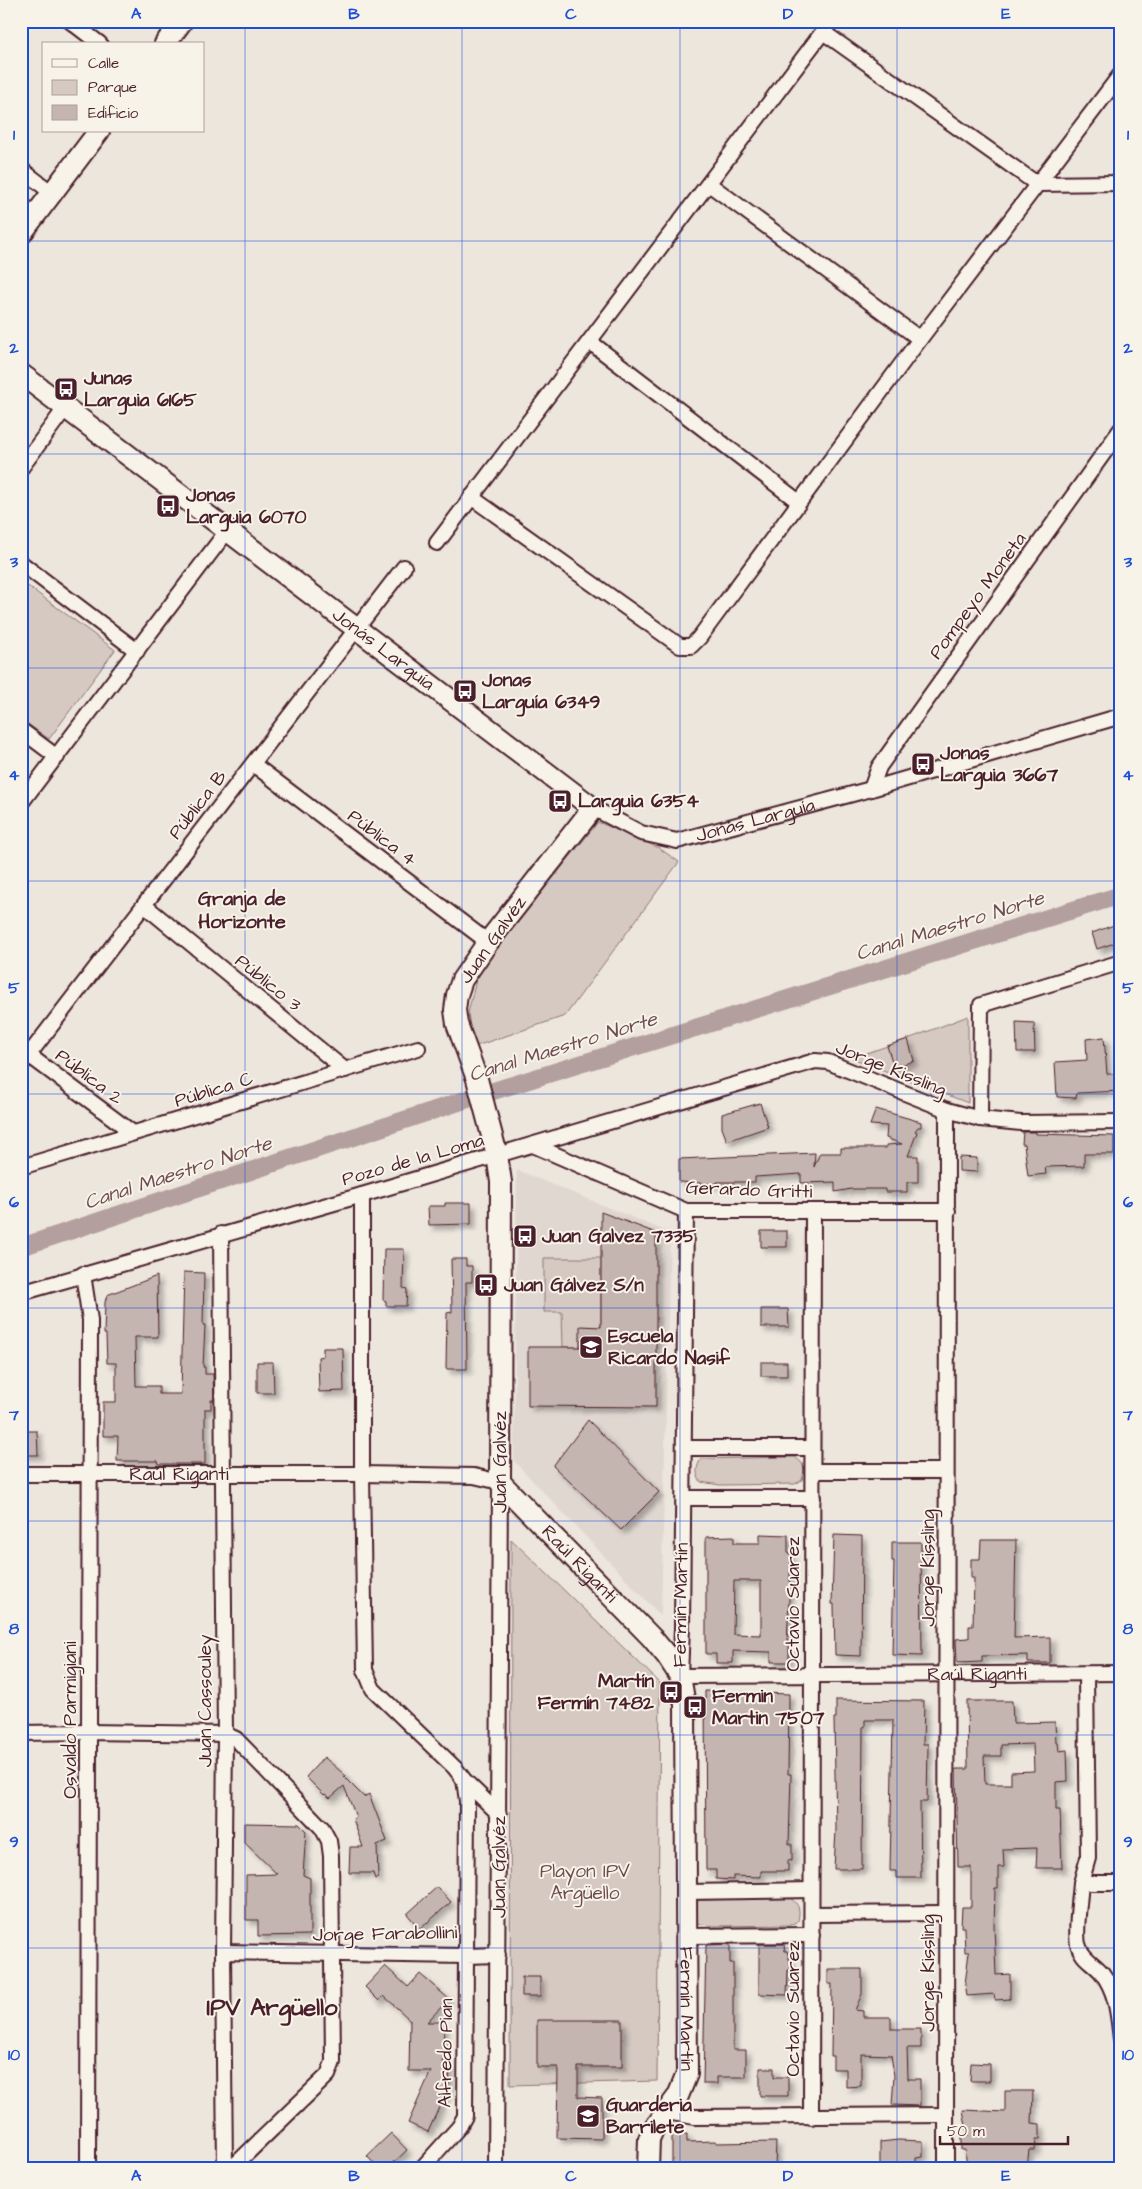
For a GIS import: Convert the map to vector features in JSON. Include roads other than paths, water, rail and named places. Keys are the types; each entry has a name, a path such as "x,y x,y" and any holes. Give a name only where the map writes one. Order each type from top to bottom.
{"main road":[{"path":"166,42 182,21"},
{"path":"21,234 98,132"},
{"name":"Jonás Larguía","path":"21,374 593,808"},
{"name":"Juan Galvéz","path":"500,1482 501,1182 497,1155 478,1079 457,1024 455,1010 457,995 462,980 488,942 593,808"},
{"name":"Raúl Riganti","path":"500,1482 652,1638 668,1656 680,1676"},
{"name":"Fermín Martín","path":"648,2168 649,2139 678,2096 687,2074 685,1705 680,1676"}],"street":[{"path":"70,21 97,42"},
{"path":"437,543 827,27 1037,184 1121,183"},
{"path":"471,497 680,646 691,646 699,638 920,339 1121,74"},
{"path":"21,169 52,193"},
{"path":"709,184 920,339"},
{"path":"590,342 799,502"},
{"path":"21,468 66,407"},
{"name":"Pompeyo Moneta","path":"872,789 878,767 1121,428"},
{"path":"21,803 227,531"},
{"path":"21,563 137,651"},
{"name":"Pública B","path":"24,1057 144,905 404,567"},
{"name":"Jonás Larguía","path":"593,808 641,833 677,841 872,789 1121,716"},
{"path":"21,730 57,757"},
{"name":"Pública 4","path":"253,764 488,942"},
{"name":"Público 3","path":"144,905 345,1070"},
{"path":"980,1119 980,1006 1121,962"},
{"name":"Pública C","path":"21,1167 418,1048"},
{"name":"Pública 2","path":"24,1057 133,1133"},
{"name":"Jorge Kissling","path":"815,1061 828,1062 947,1110 946,2168"},
{"name":"Pozo de la Loma","path":"21,1293 362,1195 815,1061"},
{"path":"947,1110 980,1119 1021,1123 1121,1122"},
{"name":"Gerardo Gritti","path":"533,1145 686,1211 948,1211"},
{"path":"362,1195 362,1474 365,1670 373,1690 455,1768 464,1780 499,1814"},
{"name":"Fermín Martín","path":"680,1676 684,1498 686,1211"},
{"name":"Octavio Suarez","path":"811,2117 813,1211"},
{"name":"Juan Cassouley","path":"221,1234 225,1734 223,1952 225,2168"},
{"name":"Osvaldo Parmigiani","path":"83,1274 90,1320 88,2168"},
{"path":"684,1448 812,1448"},
{"path":"813,1471 946,1471"},
{"name":"Raúl Riganti","path":"21,1474 362,1474 474,1476 500,1482"},
{"name":"Juan Galvéz","path":"496,2168 500,1482"},
{"path":"684,1498 813,1498"},
{"path":"1086,1674 1088,1858 1081,1883 1078,1942 1083,1957 1101,1972 1112,1988 1117,2005 1121,2039"},
{"name":"Raúl Riganti","path":"680,1676 1121,1674"},
{"path":"21,1734 88,1732 225,1734 236,1739 322,1828 329,1842 331,1856 333,2062 328,2075 237,2163 229,2168"},
{"name":"Jorge Farabollini","path":"223,1952 466,1956 467,1801 464,1780"},
{"path":"1081,1883 1121,1883"},
{"path":"686,1892 812,1890"},
{"path":"812,1914 946,1913"},
{"path":"686,1936 812,1935"},
{"path":"466,1956 498,1955"},
{"name":"Alfredo Pian","path":"422,2168 459,2127 465,2116 466,1956"},
{"path":"667,2112 695,2117 946,2115"}],"waterway":[{"name":"Canal Maestro Norte","path":"21,1247 471,1098 1121,895"}],"place":[{"name":"Junas Larguia 6165","path":"66,389"},
{"name":"Jonas Larguia 6070","path":"168,506"},
{"name":"Jonas Larguía 6349","path":"465,691"},
{"name":"Jonas Larguia 3667","path":"923,764"},
{"name":"Larguia 6354","path":"560,801"},
{"name":"Juan Galvez 7335","path":"525,1236"},
{"name":"Juan Gálvez S/n","path":"486,1285"},
{"name":"Escuela Ricardo Nasif","path":"591,1347"},
{"name":"Martín Fermín 7482","path":"671,1692"},
{"name":"Fermin Martin 7507","path":"695,1707"},
{"name":"Guarderia Barrilete","path":"588,2116"}],"district":[{"name":"Granja de Horizonte","path":"242,910"},
{"name":"IPV Argüello","path":"272,2008"}],"park label":[{"name":"Playon IPV Argüello","path":"585,1882"}]}
